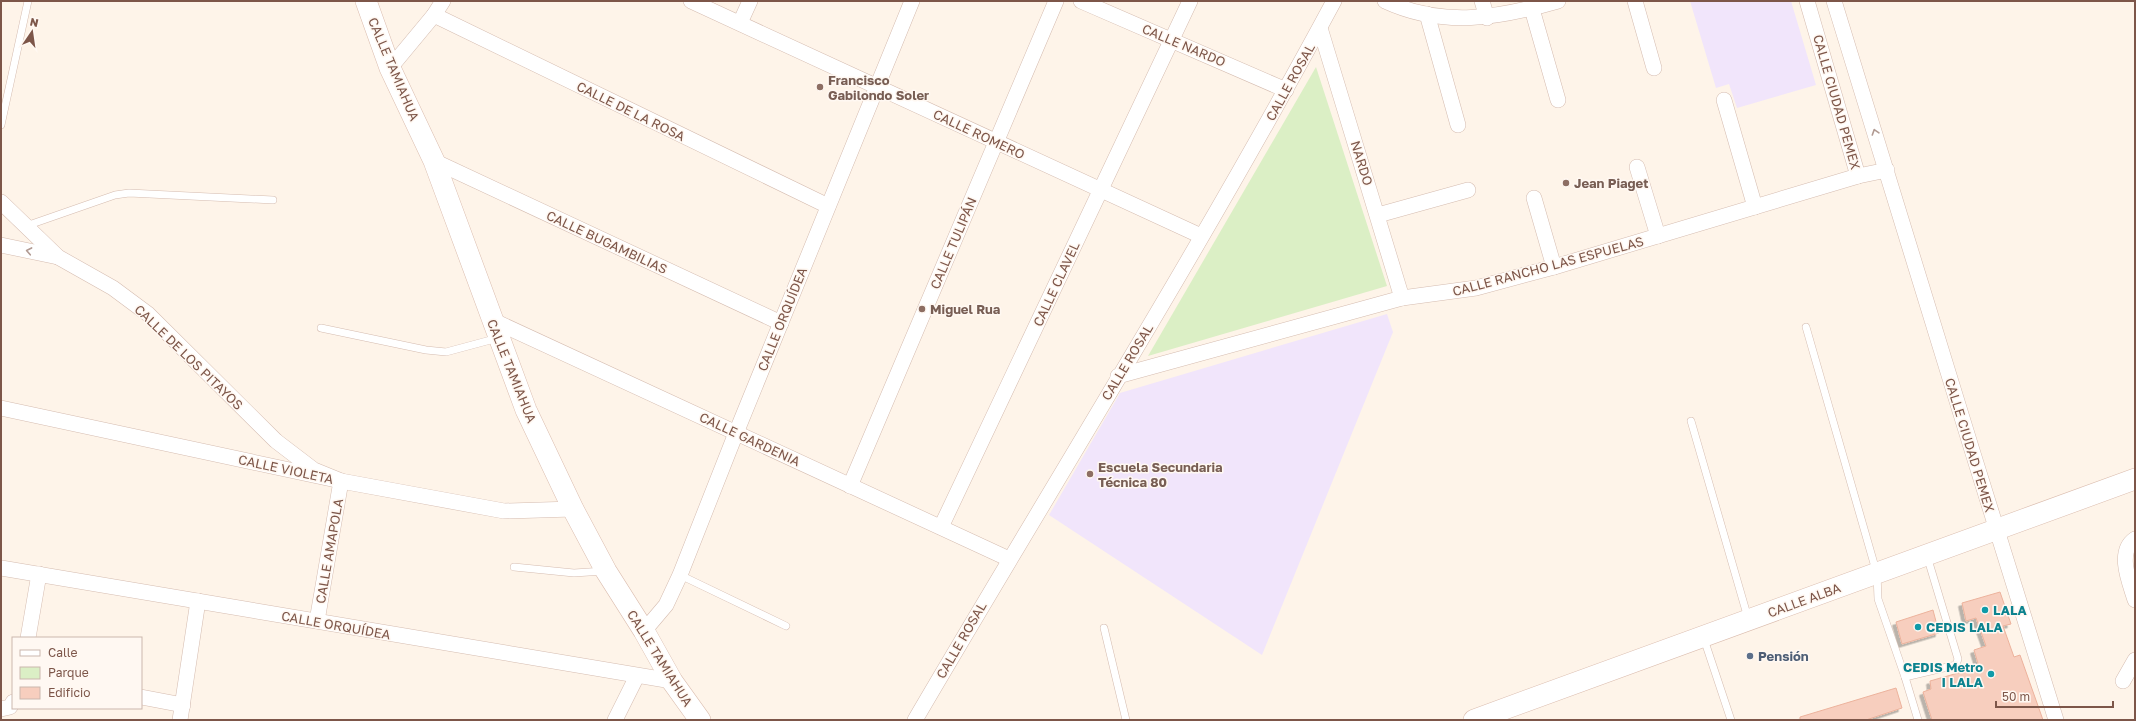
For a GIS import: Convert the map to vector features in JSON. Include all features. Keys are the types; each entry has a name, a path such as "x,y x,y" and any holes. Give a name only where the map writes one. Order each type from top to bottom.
{"street":[{"name":"CALLE TAMIAHUA","path":"366,1 390,68 434,161 526,410 573,509 606,571 644,631 672,681 700,720"},
{"path":"390,68 434,15 443,1"},
{"name":"CALLE ROMERO","path":"691,1 1201,236"},
{"path":"740,24 750,1"},
{"name":"CALLE ORQUÍDEA","path":"644,631 666,605 680,575 736,433 912,1"},
{"name":"CALLE TULIPÁN","path":"850,486 1056,1"},
{"name":"CALLE NARDO","path":"1081,1 1286,90"},
{"name":"CALLE CLAVEL","path":"941,527 1190,1"},
{"name":"CALLE ROSAL","path":"915,720 1201,236 1286,90 1334,1"},
{"path":"1385,1 1442,18 1487,18 1532,9 1558,1"},
{"path":"1482,1 1487,18"},
{"path":"1635,1 1654,68"},
{"name":"CALLE CIUDAD PEMEX","path":"1807,1 1858,176 1887,170"},
{"name":"CALLE CIUDAD PEMEX","path":"1834,1 1887,170 1995,530 2056,720"},
{"path":"1532,9 1558,100"},
{"path":"1427,14 1458,125"},
{"name":"CALLE DE LA ROSA","path":"434,15 828,206"},
{"name":"NARDO","path":"1320,28 1402,298"},
{"path":"1724,100 1755,207"},
{"name":"CALLE BUGAMBILIAS","path":"434,161 781,322"},
{"path":"1637,167 1658,236"},
{"name":"CALLE RANCHO LAS ESPUELAS","path":"1118,376 1402,298 1462,292 1554,267 1858,176"},
{"path":"1378,215 1468,190"},
{"path":"1534,198 1554,267"},
{"name":"CALLE DE LOS PITAYOS","path":"1,202 58,256 113,288 148,314 276,441 314,470 341,481"},
{"path":"2,247 58,256"},
{"name":"CALLE GARDENIA","path":"495,329 736,433 1009,559"},
{"name":"CALLE VIOLETA","path":"1,408 341,481 504,511 573,509"},
{"name":"CALLE ALBA","path":"1474,720 2135,479"},
{"name":"CALLE AMAPOLA","path":"317,621 341,481"},
{"path":"2135,539 2129,545 2126,566 2135,600"},
{"name":"CALLE ORQUÍDEA","path":"1,568 672,681"},
{"path":"28,637 39,574"},
{"path":"142,697 181,713 198,601"},
{"path":"2123,681 2135,660"},
{"path":"614,720 638,676"},
{"path":"1,709 10,707 12,704"}],"lane":[{"path":"1,125 28,1"},
{"path":"26,226 115,195 130,193 273,200"},
{"path":"1806,327 1877,574 1878,599 1906,677 1918,720"},
{"path":"321,328 426,350 440,351 461,349 495,329"},
{"path":"1691,421 1748,620"},
{"path":"1906,677 1956,665 1958,659 1927,555"},
{"path":"514,567 574,574 606,571"},
{"path":"680,575 786,626"},
{"path":"1104,628 1126,720"},
{"path":"1703,637 1731,720"}],"shaded area":[{"path":"1690,1 1791,1 1816,85 1737,108 1729,84 1716,88"},
{"path":"1387,314 1393,332 1262,655 1049,515 1120,393"}],"green space":[{"path":"1316,67 1387,286 1148,356"}],"building":[{"name":"CEDIS Metro I LALA","path":"2000,592 2011,624 2003,626 2014,657 2020,655 2043,720 1932,720 1923,692 1931,689 1930,681 1979,667 1974,650 1986,646 1976,618 1966,621 1962,603"},
{"name":"CEDIS LALA","path":"1933,610 1939,633 1902,644 1896,622"},
{"name":"CEDIS Metro I LALA","path":"1896,688 1902,708 1866,720 1800,720 1800,717"}],"place":[{"name":"Francisco Gabilondo Soler","path":"820,87"},
{"name":"Jean Piaget","path":"1566,183"},
{"name":"Miguel Rua","path":"922,309"},
{"name":"Escuela Secundaria Técnica 80","path":"1090,474"},
{"name":"LALA","path":"1985,610"},
{"name":"CEDIS LALA","path":"1918,627"},
{"name":"Pensión","path":"1750,656"},
{"name":"CEDIS Metro I LALA","path":"1991,674"}]}
